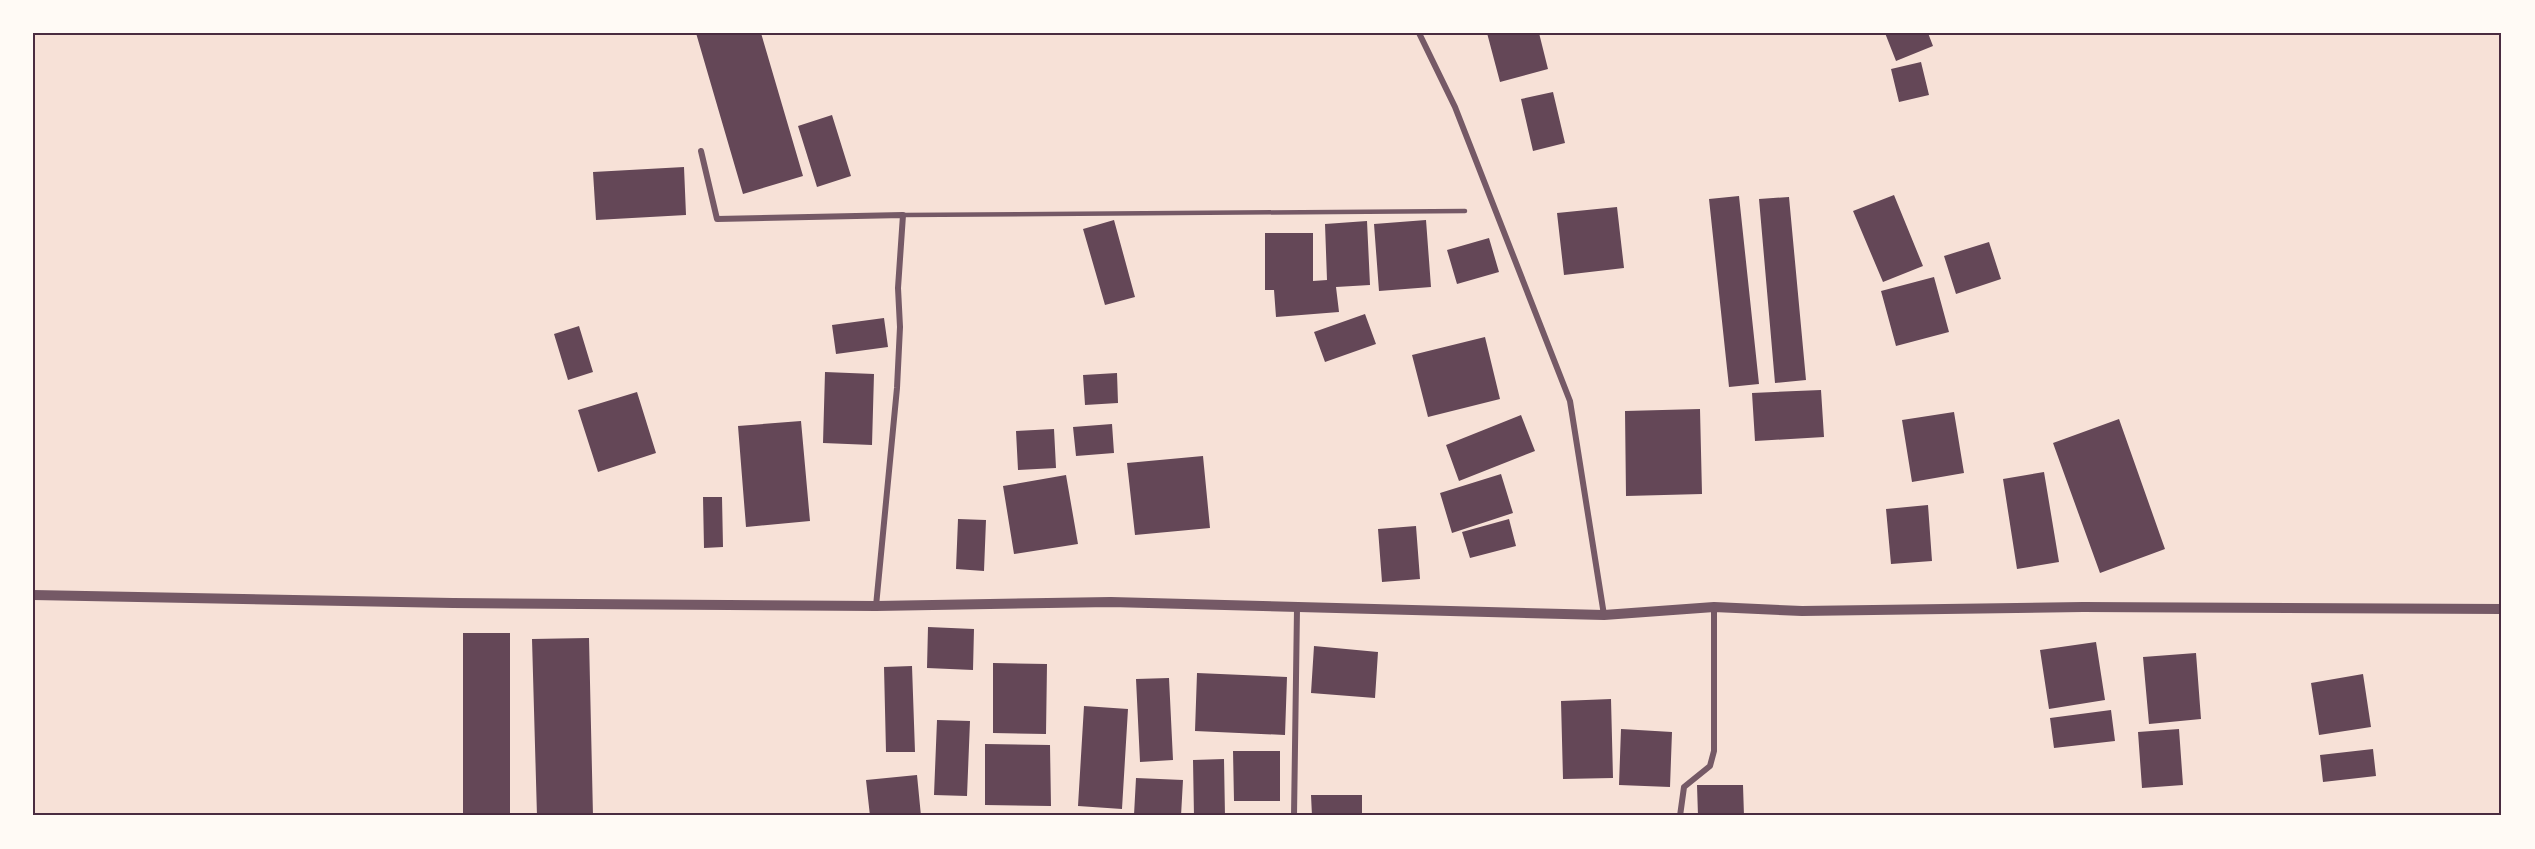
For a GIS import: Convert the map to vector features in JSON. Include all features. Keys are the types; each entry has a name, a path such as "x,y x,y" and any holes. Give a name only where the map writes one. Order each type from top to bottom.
{"street":[{"path":"1419,33 1455,107 1570,401 1604,615"},
{"path":"701,151 717,219 903,215 898,288 900,327 897,388 876,606"},
{"path":"33,595 453,603 876,606 1111,602 1297,609 1604,615 1714,607 1802,611 2083,607 2502,609"},
{"path":"1680,816 1684,787 1710,766 1714,751 1714,607"},
{"path":"1294,816 1297,609"}],"lane":[{"path":"903,215 1465,211"}],"building":[{"path":"696,33 761,33 803,176 743,194"},
{"path":"1487,33 1539,33 1548,69 1500,82"},
{"path":"1885,33 1928,33 1933,46 1896,61"},
{"path":"1921,62 1929,95 1899,102 1891,69"},
{"path":"1553,92 1565,143 1533,151 1521,99"},
{"path":"832,115 851,176 817,187 798,126"},
{"path":"684,167 686,215 596,220 593,172"},
{"path":"1894,195 1923,266 1883,282 1853,211"},
{"path":"1739,196 1759,384 1729,387 1709,199"},
{"path":"1789,197 1806,380 1775,383 1759,199"},
{"path":"1617,207 1624,268 1564,275 1557,213"},
{"path":"1114,220 1135,297 1105,305 1083,229"},
{"path":"1426,220 1431,287 1379,291 1374,224"},
{"path":"1367,221 1370,285 1336,287 1339,312 1276,317 1274,290 1265,290 1265,233 1313,233 1313,281 1327,280 1325,224"},
{"path":"1489,238 1499,272 1457,284 1447,250"},
{"path":"1989,242 2001,279 1956,294 1944,256"},
{"path":"1934,277 1949,332 1896,346 1881,291"},
{"path":"1365,314 1376,344 1325,362 1314,332"},
{"path":"884,318 888,347 836,354 832,325"},
{"path":"579,326 593,372 568,380 554,334"},
{"path":"1485,337 1500,399 1428,417 1412,355"},
{"path":"825,372 874,374 872,445 823,443"},
{"path":"1117,373 1118,403 1085,405 1083,375"},
{"path":"1821,390 1824,437 1755,441 1752,393"},
{"path":"637,392 656,453 598,472 578,410"},
{"path":"1700,409 1702,494 1626,496 1625,411"},
{"path":"1954,412 1964,473 1912,482 1902,420"},
{"path":"1521,415 1535,451 1459,481 1446,445"},
{"path":"2119,419 2165,549 2100,573 2053,443"},
{"path":"801,421 810,521 746,527 738,426"},
{"path":"1112,424 1114,453 1076,456 1073,427"},
{"path":"1054,429 1056,468 1018,470 1016,431"},
{"path":"1203,456 1210,528 1135,535 1127,463"},
{"path":"2044,472 2059,562 2017,569 2003,479"},
{"path":"1501,474 1513,513 1452,533 1440,493"},
{"path":"1066,475 1078,544 1014,554 1003,486"},
{"path":"703,497 722,497 723,547 704,548"},
{"path":"1928,505 1932,561 1891,564 1886,509"},
{"path":"958,519 986,520 984,571 956,569"},
{"path":"1509,519 1516,546 1470,558 1462,532"},
{"path":"1416,526 1420,579 1382,582 1378,529"},
{"path":"928,627 974,629 973,670 927,668"},
{"path":"463,633 510,633 510,816 463,816"},
{"path":"589,638 593,816 537,816 532,639"},
{"path":"2096,642 2105,700 2049,709 2040,650"},
{"path":"1314,646 1378,652 1375,698 1311,693"},
{"path":"2196,653 2201,719 2149,724 2143,657"},
{"path":"993,663 1047,664 1046,734 993,733"},
{"path":"912,666 915,752 886,752 884,667"},
{"path":"1197,673 1287,677 1285,735 1195,731"},
{"path":"2363,674 2371,727 2319,735 2311,683"},
{"path":"1169,678 1173,760 1140,762 1136,679"},
{"path":"1611,699 1613,778 1563,779 1561,701"},
{"path":"1084,706 1128,709 1122,809 1078,806"},
{"path":"2111,710 2115,741 2054,748 2050,718"},
{"path":"937,720 970,721 967,796 934,795"},
{"path":"1621,729 1672,732 1670,787 1619,785"},
{"path":"2179,729 2183,785 2142,788 2138,732"},
{"path":"985,744 1050,745 1051,806 985,805"},
{"path":"2373,749 2376,776 2323,782 2320,755"},
{"path":"1233,751 1280,751 1280,801 1234,801"},
{"path":"1224,759 1225,816 1194,816 1193,760"},
{"path":"917,775 921,816 870,816 866,780"},
{"path":"1136,778 1183,780 1181,816 1134,815"},
{"path":"1697,785 1743,785 1744,816 1698,816"},
{"path":"1311,795 1362,795 1362,816 1312,816"}]}
